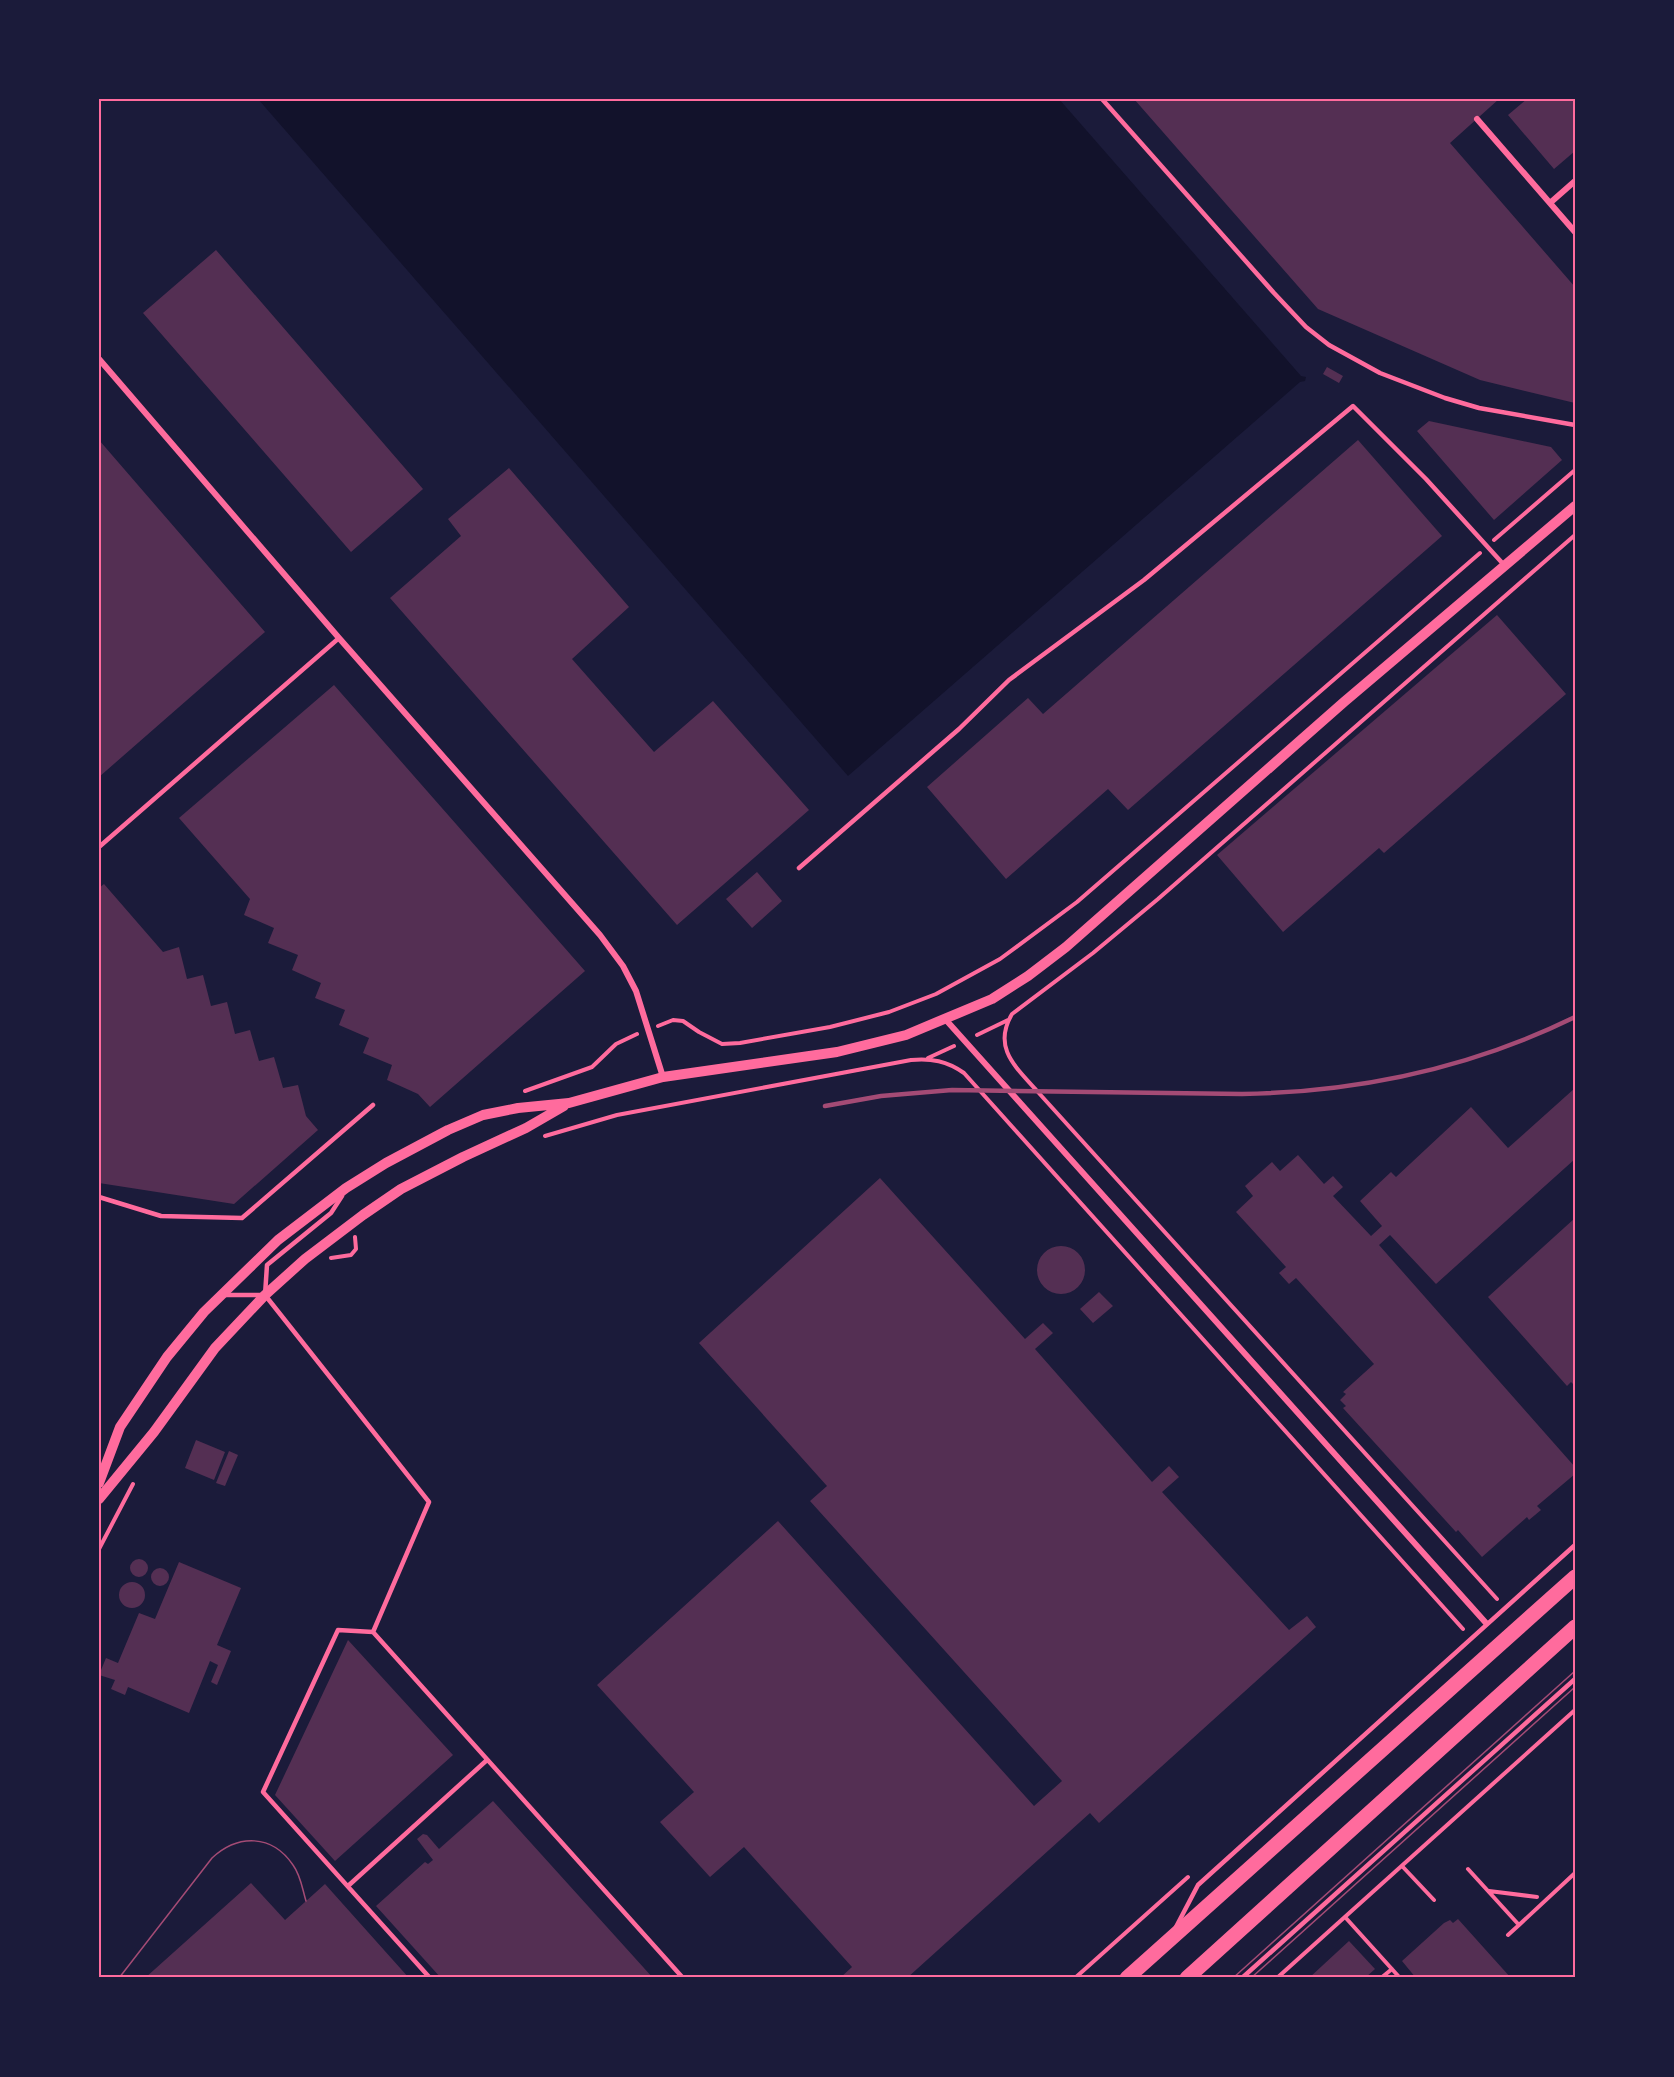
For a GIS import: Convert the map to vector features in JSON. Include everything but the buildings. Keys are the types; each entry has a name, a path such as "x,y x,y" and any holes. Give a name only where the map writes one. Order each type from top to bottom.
{"main road":[{"path":"1127,1978 1575,1577"},
{"path":"1186,1978 1575,1627"}],"street":[{"path":"1477,119 1575,232"},
{"path":"1550,203 1575,181"},
{"path":"99,359 339,638 600,935 623,966 636,991 663,1077"},
{"path":"99,1483 120,1427 179,1342 220,1295 278,1240 346,1188 416,1147 483,1115 518,1108 569,1103 663,1077 837,1052 906,1035 946,1020 1006,990 1066,947 1344,702 1575,506"},
{"path":"946,1020 1486,1623"},
{"path":"99,1499 154,1432 202,1364 231,1330 266,1294 322,1245 401,1189 454,1161 526,1128 569,1103"}],"lane":[{"path":"1102,99 1274,293 1306,327 1329,345 1380,373 1445,398 1479,408 1575,425"},
{"path":"799,868 959,729 1009,680 1144,580 1353,406 1426,479 1504,566"},
{"path":"99,848 339,638"},
{"path":"99,1197 161,1216 242,1218 373,1105"},
{"path":"346,1188 331,1213 267,1265 266,1294 429,1502 373,1632"},
{"path":"220,1295 266,1294"},
{"path":"1170,1939 1198,1885 1575,1545"},
{"path":"430,1978 262,1792 338,1630 373,1632 683,1978"},
{"path":"1242,1978 1575,1679"},
{"path":"348,1886 487,1760"}],"path":[{"path":"518,1094 592,1067 616,1044 673,1020 683,1021 722,1044 740,1043 830,1027 889,1012 936,994 1000,959 1077,902 1575,470"},
{"path":"1497,1599 1030,1084 1006,1052 1004,1037 1008,1020 1012,1014 1093,953 1158,899 1575,535"},
{"path":"536,1139 576,1125 617,1115 911,1060 927,1058 951,1064 964,1073 1463,1629"},
{"path":"322,1260 351,1255 356,1249 356,1233"},
{"path":"99,1550 134,1483"},
{"path":"1277,1978 1575,1710"},
{"path":"1402,1866 1434,1900"},
{"path":"1468,1869 1519,1924"},
{"path":"1508,1935 1575,1873"},
{"path":"1488,1891 1537,1897"},
{"path":"1345,1917 1400,1978"},
{"path":"1381,1978 1392,1969"},
{"path":"1082,1972 1087,1978"}],"shaded area":[{"path":"258,99 1059,99 1301,376 1306,377 1305,381 1300,382 848,776"}],"tram line":[{"path":"1233,1978 1575,1671"},
{"path":"1251,1978 1575,1687"},
{"path":"119,1978 212,1858 233,1845 244,1841 254,1841 275,1847 296,1869 306,1901"}],"railway":[{"path":"825,1106 881,1096 952,1090 1242,1094 1328,1088 1413,1074 1455,1063 1536,1035 1575,1017"}]}
